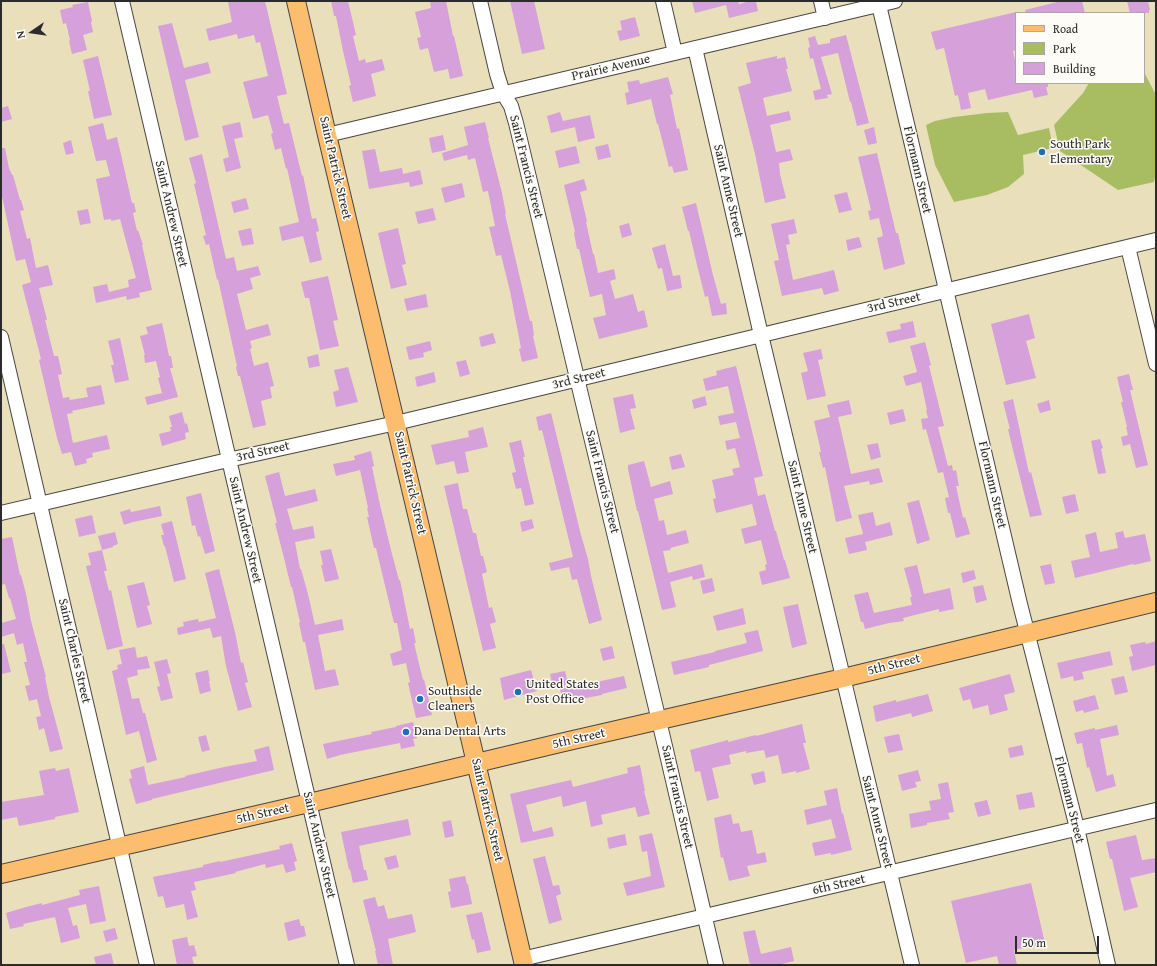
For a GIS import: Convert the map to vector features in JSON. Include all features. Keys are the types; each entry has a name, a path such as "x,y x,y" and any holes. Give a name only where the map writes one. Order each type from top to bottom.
{"main road":[{"name":"Saint Patrick Street","path":"296,1 523,962"},
{"name":"5th Street","path":"1,874 843,678 1156,602"}],"street":[{"name":"Saint Andrew Street","path":"122,1 347,965"},
{"name":"Saint Francis Street","path":"480,1 497,74 503,93 511,106 516,123 716,965"},
{"path":"663,1 675,53"},
{"path":"821,1 825,18"},
{"name":"Prairie Avenue","path":"327,135 895,1"},
{"name":"Flormann Street","path":"879,5 1027,633 1077,828 1108,965"},
{"name":"Saint Anne Street","path":"695,48 761,335 912,965"},
{"name":"3rd Street","path":"1,513 228,460 396,423 1156,240"},
{"path":"1128,247 1156,364"},
{"name":"Saint Charles Street","path":"1,337 147,965"},
{"name":"6th Street","path":"523,962 705,916 1156,810"}],"green space":[{"path":"1145,74 1156,95 1156,173 1154,182 1118,190 1060,151 1054,125 1083,93 1088,84 1145,84"},
{"path":"1008,112 1018,135 1049,128 1053,148 1023,155 1024,174 1008,187 987,195 954,202 935,165 926,125 935,121 954,117"}],"building":[{"path":"265,1 287,94 277,96 284,124 289,123 302,176 303,175 312,219 316,218 319,231 316,232 322,260 310,263 303,236 282,241 279,227 299,222 287,168 286,169 281,148 275,150 271,134 273,133 268,115 253,119 243,82 268,76 260,42 256,43 254,35 238,39 237,34 209,41 206,29 232,22 228,2"},
{"path":"331,1 348,1 356,35 353,36 359,61 365,59 366,63 382,59 385,70 371,74 376,96 353,102 349,86 351,85 336,16 334,16"},
{"path":"430,1 446,1 463,76 450,79 448,69 434,72 428,48 420,50 417,38 421,37 415,12 431,8"},
{"path":"510,1 534,1 545,49 522,54"},
{"path":"692,1 738,1 739,4 756,1 758,11 729,18 726,5 695,13"},
{"path":"1061,1 1082,1 1085,12 1026,12 1025,10"},
{"path":"1127,1 1148,1 1150,10 1149,13 1130,12"},
{"path":"88,2 93,32 83,35 87,50 72,54 66,23 63,24 60,10 73,7 72,5"},
{"path":"1015,12 1015,50 1013,51 1015,60 1015,84 1048,84 1048,87 1046,87 1048,95 1034,98 1032,90 988,100 985,89 968,93 971,108 961,110 958,95 955,96 944,48 936,50 931,32"},
{"path":"635,17 640,36 620,41 617,31 622,30 620,21"},
{"path":"172,23 184,68 208,62 211,73 185,80 199,137 185,141 158,26"},
{"path":"846,35 869,123 857,126 838,53 821,57 832,94 827,95 828,98 815,100 813,91 821,89 813,58 810,59 808,38 815,36 818,45 830,43 830,39"},
{"path":"98,56 112,115 94,119 83,60"},
{"path":"777,56 777,59 785,57 788,69 786,69 792,91 763,98 767,116 789,111 791,120 770,125 776,152 790,149 793,160 779,163 786,198 765,203 755,154 738,87 751,83 746,63"},
{"path":"668,77 673,94 670,95 677,129 679,128 688,170 674,173 672,166 669,167 651,99 627,105 625,93 629,92 627,82 639,80 640,84"},
{"path":"8,106 12,119 1,122 1,108"},
{"path":"560,112 563,121 590,115 595,138 578,142 575,127 551,133 547,116"},
{"path":"240,122 243,137 234,139 241,168 226,172 223,159 229,157 222,126"},
{"path":"485,122 530,321 532,321 533,336 538,358 522,362 519,349 521,348 510,291 501,255 496,256 489,227 495,226 488,191 483,192 475,158 468,160 467,155 444,161 442,153 468,145 464,127"},
{"path":"103,123 107,140 117,137 132,203 134,203 136,212 133,213 137,231 138,230 143,245 152,290 139,293 140,297 127,300 126,296 96,303 93,287 107,284 109,292 129,287 128,280 136,278 120,219 111,221 111,219 104,220 96,179 110,176 106,160 96,161 88,127"},
{"path":"874,127 877,143 868,145 864,130"},
{"path":"443,135 446,150 432,153 429,138"},
{"path":"71,140 74,153 66,155 63,143"},
{"path":"608,144 611,157 598,160 595,147"},
{"path":"576,146 580,163 559,168 555,151"},
{"path":"1,148 5,148 9,168 13,175 24,210 20,211 27,239 30,238 36,268 48,265 53,285 39,288 54,356 58,356 62,374 58,375 63,398 69,397 70,400 88,397 86,388 101,385 105,404 72,411 73,413 67,414 73,443 107,435 110,449 92,453 93,457 86,459 87,463 75,466 71,452 62,454 57,438 39,360 41,359 22,285 31,282 25,259 16,261 1,192"},
{"path":"375,149 380,172 402,168 403,174 420,170 423,184 410,187 409,182 369,189 362,151"},
{"path":"877,153 905,264 884,270 877,238 883,236 879,218 870,220 868,211 871,210 858,157"},
{"path":"202,154 226,259 234,257 237,271 258,266 261,275 250,278 253,289 237,294 246,330 268,324 271,335 250,341 252,348 250,349 254,366 268,362 274,386 270,387 272,398 261,401 266,425 253,428 240,376 238,376 218,279 217,280 209,244 206,245 203,236 206,235 194,184 196,183 189,158"},
{"path":"584,179 587,190 580,192 598,273 614,269 616,279 610,281 615,299 633,294 638,312 644,310 648,327 599,339 593,318 606,315 602,294 590,297 579,249 577,249 575,232 564,185"},
{"path":"462,183 465,197 445,203 441,188"},
{"path":"847,192 852,210 839,213 834,195"},
{"path":"246,198 249,209 234,213 231,202"},
{"path":"696,203 721,304 726,303 727,314 712,316 708,296 705,297 682,207"},
{"path":"433,208 436,220 418,224 415,212"},
{"path":"88,209 91,223 80,225 77,211"},
{"path":"794,219 797,233 788,235 790,244 786,245 793,280 834,270 839,291 824,295 822,288 782,296 774,261 779,260 771,224"},
{"path":"629,223 632,235 622,238 619,226"},
{"path":"251,228 254,244 242,246 238,231"},
{"path":"398,228 406,264 402,265 407,285 391,289 378,233"},
{"path":"859,237 862,247 848,251 846,240"},
{"path":"665,244 673,276 680,275 682,288 667,291 662,268 658,269 652,248"},
{"path":"328,276 338,320 333,321 339,346 320,350 309,298 305,298 301,282"},
{"path":"426,294 428,307 407,311 404,299"},
{"path":"1029,314 1035,338 1026,341 1036,378 1006,385 991,324"},
{"path":"913,321 916,337 889,343 886,332 901,329 900,324"},
{"path":"162,323 169,356 171,356 173,368 170,368 178,397 147,405 145,397 162,393 156,361 145,363 145,355 140,336 148,334 146,327"},
{"path":"493,333 496,343 481,347 479,337"},
{"path":"120,338 129,380 115,383 111,365 114,365 108,341"},
{"path":"430,341 432,350 423,353 424,357 409,360 406,347"},
{"path":"925,342 931,365 929,366 944,426 938,427 948,466 952,465 953,471 956,470 959,486 956,486 963,518 965,517 970,534 956,538 945,498 949,497 943,472 938,473 926,429 923,430 921,419 928,418 921,382 906,386 903,376 917,372 910,346"},
{"path":"821,349 823,359 818,360 826,396 807,400 801,373 808,371 803,353"},
{"path":"318,354 320,366 309,368 307,357"},
{"path":"466,360 470,374 460,377 456,362"},
{"path":"736,366 763,476 754,478 758,496 765,494 790,578 762,585 759,572 766,570 765,565 767,564 761,540 745,544 741,529 757,525 752,504 716,513 713,499 716,498 712,480 734,475 732,469 740,467 735,448 727,450 725,441 740,438 736,422 720,425 718,416 734,413 728,386 706,391 703,379 717,375 716,371"},
{"path":"348,367 358,402 336,407 333,392 339,390 334,370"},
{"path":"434,372 436,382 417,387 415,377"},
{"path":"1129,374 1133,390 1130,390 1148,465 1136,468 1130,444 1123,446 1121,437 1128,435 1121,402 1123,402 1117,377"},
{"path":"633,394 636,408 630,409 635,429 620,433 613,398"},
{"path":"705,396 707,405 694,409 692,400"},
{"path":"1013,399 1029,473 1031,472 1042,515 1030,517 1012,446 1008,429 1010,429 1003,402"},
{"path":"849,400 852,414 838,417 851,474 879,468 883,482 870,485 869,481 844,486 852,518 836,522 825,467 823,468 819,452 821,452 814,421 830,417 827,405"},
{"path":"1049,400 1051,410 1040,413 1037,404"},
{"path":"903,409 906,421 890,425 887,413"},
{"path":"182,412 189,432 185,433 186,439 162,446 159,434 171,431 170,427 172,427 169,416"},
{"path":"551,413 602,620 589,624 577,579 572,580 569,567 551,571 549,563 573,557 542,430 539,431 536,417"},
{"path":"483,427 488,447 465,452 469,472 457,474 454,461 436,465 431,445 469,437 468,431"},
{"path":"1100,439 1103,448 1101,449 1106,473 1098,474 1091,441"},
{"path":"521,440 525,457 523,457 534,504 525,506 521,488 516,489 512,473 516,472 509,443"},
{"path":"878,443 881,457 871,460 867,445"},
{"path":"371,451 374,466 372,467 380,505 400,580 410,629 413,628 416,643 414,643 432,715 416,718 408,683 410,682 406,663 393,666 390,654 402,650 397,623 394,623 376,548 374,548 367,517 369,517 368,508 360,470 336,476 333,464 355,460 354,456"},
{"path":"681,454 685,467 672,470 669,457"},
{"path":"644,461 651,487 670,481 673,494 654,499 659,521 664,520 667,535 686,530 689,543 670,548 671,550 663,551 668,573 702,564 705,577 693,580 692,576 670,582 676,607 662,610 628,469 628,465"},
{"path":"279,472 285,496 315,489 318,501 287,509 293,530 313,526 315,538 295,542 300,569 308,594 315,625 342,619 344,630 318,635 325,671 335,669 339,685 315,690 265,476"},
{"path":"458,483 463,509 467,509 473,533 476,533 481,556 483,556 487,572 482,574 489,608 492,607 496,622 490,624 496,648 483,651 444,486"},
{"path":"201,493 215,551 205,554 195,525 192,526 186,497"},
{"path":"1075,494 1079,511 1066,514 1062,497"},
{"path":"919,500 930,540 917,544 907,503"},
{"path":"160,506 162,516 124,525 120,512 130,509 131,512"},
{"path":"873,512 876,526 890,522 893,535 865,542 867,550 849,554 845,538 863,534 858,515"},
{"path":"92,515 96,533 79,537 75,519"},
{"path":"532,519 534,528 522,532 520,522"},
{"path":"172,521 186,579 174,582 161,535 164,535 161,524"},
{"path":"1123,531 1125,538 1145,534 1151,561 1075,578 1071,561 1090,557 1085,535 1096,532 1100,552 1118,548 1115,533"},
{"path":"115,532 118,544 102,550 98,536"},
{"path":"12,537 31,621 46,677 49,697 63,749 50,752 44,728 39,730 36,717 41,716 37,699 29,701 25,686 30,685 24,662 27,662 23,643 17,645 14,633 1,637 1,623 16,619 5,584 1,585 1,539"},
{"path":"331,549 339,579 325,582 321,565 323,565 320,551"},
{"path":"102,550 107,571 104,571 109,591 111,590 123,646 107,650 86,566 91,565 88,553"},
{"path":"1051,564 1055,583 1045,585 1040,566"},
{"path":"917,565 924,594 950,588 954,609 939,612 939,609 903,618 904,621 865,629 863,622 861,622 854,595 868,592 874,613 912,605 910,597 912,597 904,568"},
{"path":"219,569 235,632 241,663 243,662 248,682 245,683 252,707 238,711 226,666 221,636 213,638 210,628 178,635 177,628 184,626 183,622 198,619 199,622 216,618 205,573"},
{"path":"974,570 976,579 963,583 961,573"},
{"path":"712,578 715,591 703,594 700,581"},
{"path":"144,582 150,605 147,606 152,624 137,628 127,586"},
{"path":"983,585 987,600 976,603 973,587"},
{"path":"798,604 807,644 792,648 783,607"},
{"path":"743,608 746,624 717,631 713,616"},
{"path":"758,630 763,651 709,665 709,667 674,675 671,662 747,643 744,633"},
{"path":"1156,641 1156,665 1132,671 1129,657 1133,656 1130,645 1145,642 1146,644"},
{"path":"1,644 4,644 11,672 1,674"},
{"path":"612,646 615,658 603,661 600,649"},
{"path":"135,647 137,658 147,656 150,668 137,670 138,675 127,678 132,699 139,698 143,713 145,713 157,760 147,763 139,731 126,735 112,671 118,669 117,665 122,664 119,650"},
{"path":"1110,651 1113,665 1082,672 1084,679 1074,681 1073,676 1061,679 1057,663"},
{"path":"167,659 171,673 167,674 173,698 161,701 157,687 160,686 154,662"},
{"path":"208,670 211,691 200,694 195,673"},
{"path":"531,670 537,691 504,700 500,678"},
{"path":"565,671 569,688 624,676 627,688 602,695 563,702 559,685 553,687 550,674"},
{"path":"1010,674 1015,692 1004,695 1008,710 990,715 988,705 973,709 970,699 963,701 959,688"},
{"path":"1124,676 1128,692 1115,695 1111,679"},
{"path":"928,694 933,711 912,717 911,713 876,722 873,706"},
{"path":"1095,695 1099,709 1084,713 1083,710 1076,712 1073,701"},
{"path":"413,722 417,738 413,739 415,746 401,749 400,743 327,759 323,744 372,734 371,732"},
{"path":"802,724 806,743 803,743 810,769 796,773 796,771 782,774 778,755 766,758 764,750 746,753 746,751 729,755 731,764 712,768 719,798 707,801 700,771 695,772 690,750 728,740 728,742 756,736"},
{"path":"1117,725 1119,735 1100,739 1107,776 1113,774 1116,786 1096,792 1089,767 1087,768 1082,743 1077,744 1074,733"},
{"path":"899,734 903,750 888,753 884,737"},
{"path":"206,735 210,750 202,752 198,737"},
{"path":"1022,745 1024,755 1010,758 1008,748"},
{"path":"269,746 274,770 136,804 129,779 132,778 130,770 144,766 148,785 224,767 257,761 254,750"},
{"path":"640,765 644,791 650,814 638,817 635,807 601,815 603,824 591,827 586,801 563,807 561,796 526,805 533,832 552,827 554,836 521,843 510,794 571,780 573,787 628,773 627,768"},
{"path":"55,768 56,771 69,768 79,812 55,817 55,819 19,826 17,817 1,820 1,802 44,795 39,771"},
{"path":"918,770 921,781 915,782 917,787 902,791 898,775"},
{"path":"764,771 766,782 754,785 751,774"},
{"path":"948,782 954,812 948,813 950,819 927,823 927,825 911,828 909,814 931,810 929,801 941,799 938,784"},
{"path":"837,788 842,814 843,813 852,850 831,855 831,853 815,856 812,843 836,838 831,819 807,825 804,810 827,805 824,791"},
{"path":"1032,792 1035,807 1019,810 1016,795"},
{"path":"987,800 991,814 978,817 974,803"},
{"path":"731,814 733,824 739,823 741,832 752,830 757,854 765,852 767,862 747,866 750,876 729,881 723,857 721,858 714,818"},
{"path":"408,819 411,835 359,846 364,870 366,870 368,880 353,883 341,832"},
{"path":"451,820 454,836 445,838 442,822"},
{"path":"652,833 665,887 627,896 623,883 651,876 647,851 642,852 639,836"},
{"path":"625,834 627,845 609,849 607,838"},
{"path":"1136,835 1142,860 1156,858 1156,872 1130,878 1138,907 1124,911 1112,859 1110,859 1106,842"},
{"path":"292,843 297,861 294,862 296,870 286,873 283,864 266,868 265,864 235,872 236,873 194,882 196,890 191,891 198,917 187,920 184,904 166,908 163,896 158,897 153,877 280,849 279,846"},
{"path":"396,855 399,867 388,870 384,858"},
{"path":"545,856 553,886 559,885 561,894 556,896 562,920 549,924 533,859"},
{"path":"465,876 472,904 451,908 448,892 451,891 449,879"},
{"path":"1031,883 1045,943 1014,950 1017,965 999,965 997,956 966,963 951,901"},
{"path":"99,886 106,921 90,924 86,904 68,908 73,926 77,925 80,938 61,943 55,917 23,924 24,926 10,929 6,913 42,903 42,905 80,895 79,890"},
{"path":"375,897 378,907 384,905 388,919 412,914 416,932 388,939 393,965 378,965 363,900"},
{"path":"482,912 491,950 477,953 466,915"},
{"path":"299,919 301,926 304,926 306,936 288,941 284,923"},
{"path":"115,928 118,939 106,942 103,931"},
{"path":"755,930 761,954 791,947 794,961 778,965 750,965 743,932"},
{"path":"187,937 189,946 194,945 197,956 192,957 194,965 177,965 172,940"},
{"path":"111,953 114,965 96,965 94,957"}],"place":[{"name":"South Park Elementary","path":"1042,152"},
{"name":"United States Post Office","path":"518,692"},
{"name":"Southside Cleaners","path":"420,699"},
{"name":"Dana Dental Arts","path":"406,732"}]}
